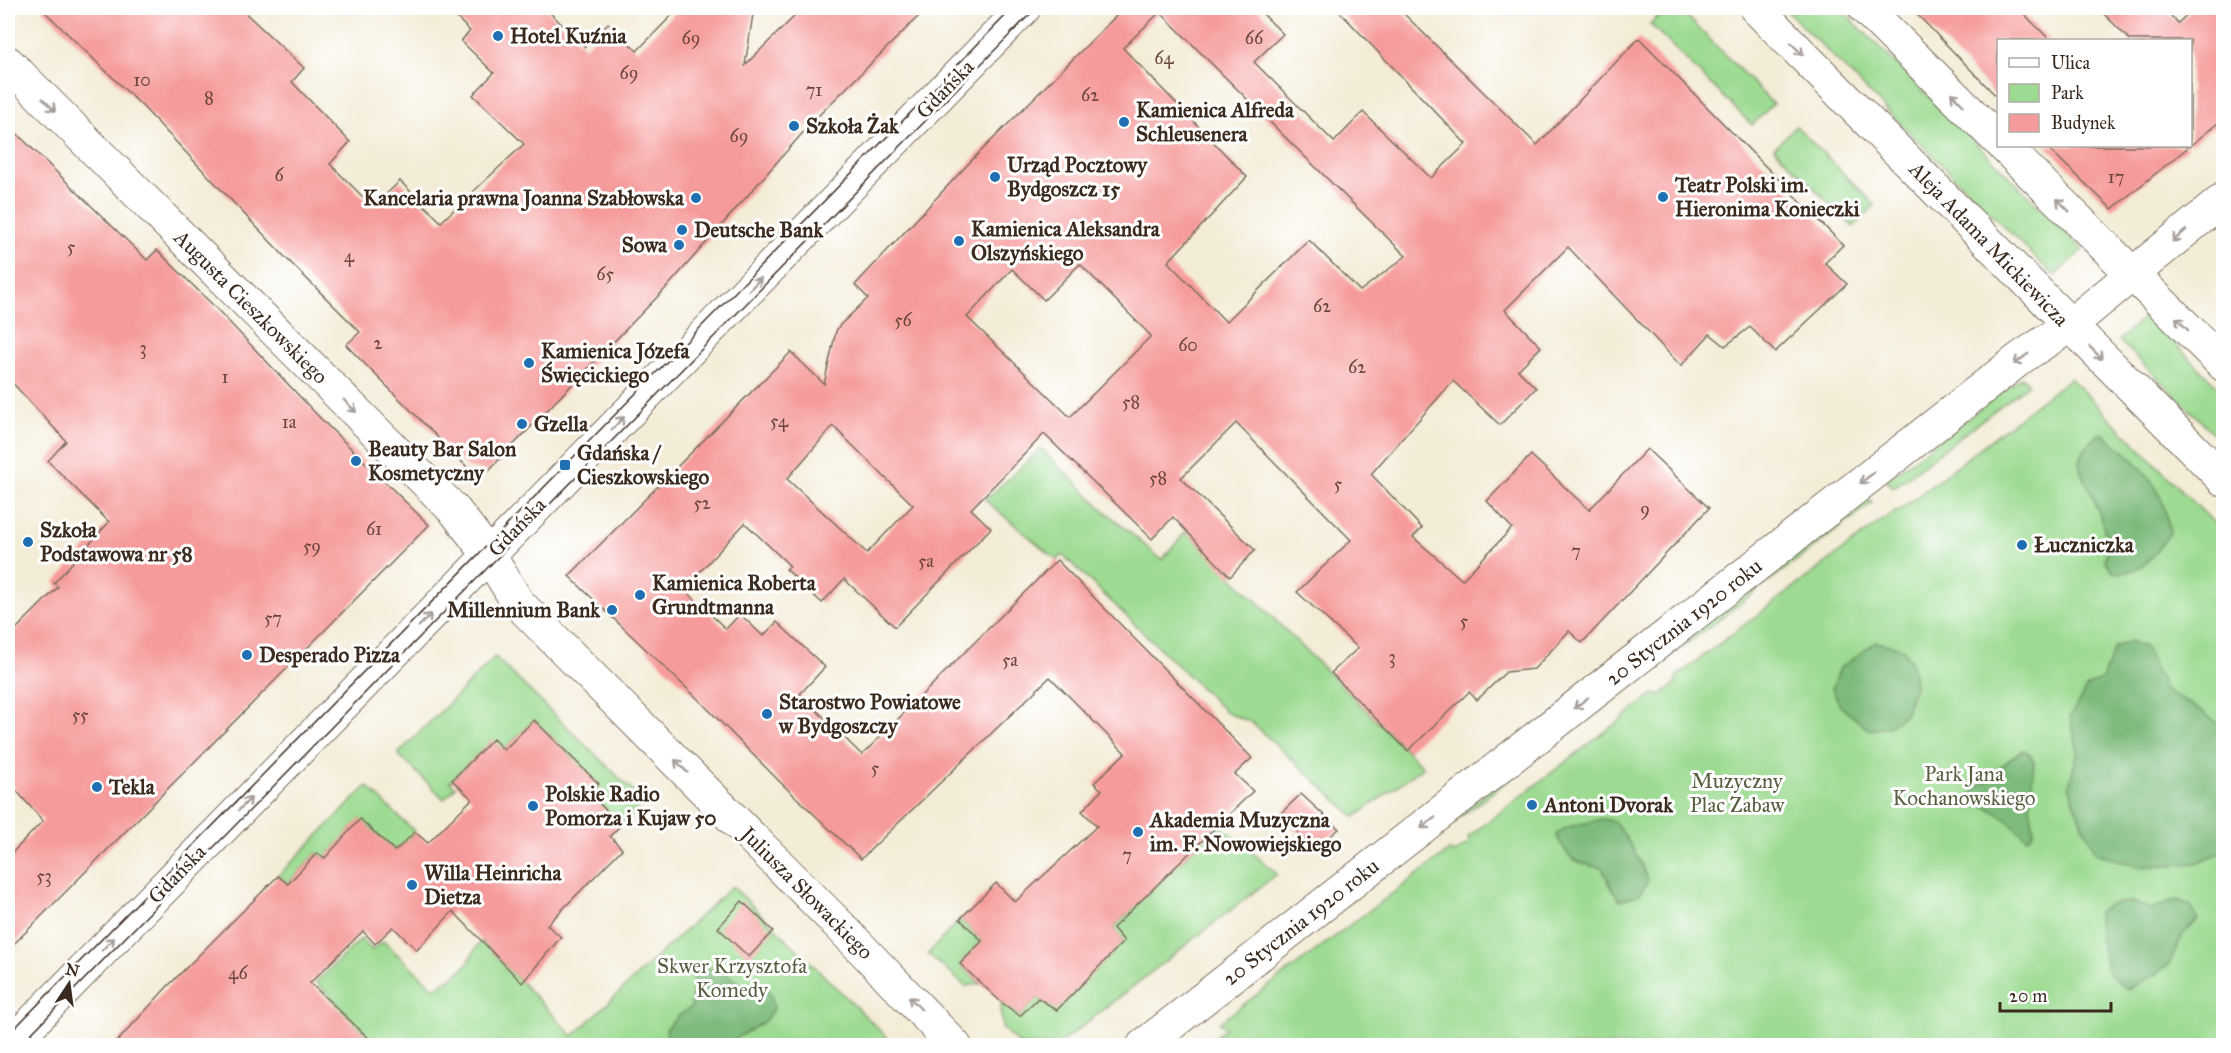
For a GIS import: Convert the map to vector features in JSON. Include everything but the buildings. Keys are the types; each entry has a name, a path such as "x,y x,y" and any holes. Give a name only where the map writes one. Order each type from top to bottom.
{"street":[{"name":"Gdańska","path":"9,1046 1024,8"},
{"name":"Aleja Adama Mickiewicza","path":"1756,8 2223,480"},
{"path":"1865,8 1997,140"},
{"name":"Augusta Cieszkowskiego","path":"8,63 455,511 489,555"},
{"path":"2005,147 2223,365"},
{"name":"20 Stycznia 1920 roku","path":"1143,1046 2004,371 2069,326 2223,199"},
{"name":"Juliusza Słowackiego","path":"489,555 518,603 841,927 955,1046"}],"green space":[{"path":"1667,8 1679,8 1773,104 1752,125 1650,24"},
{"path":"1784,8 1840,8 2083,250 2054,276"},
{"path":"1796,126 1875,205 1853,227 1774,148"},
{"path":"2146,315 2223,392 2223,443 2119,340"},
{"path":"2022,377 2029,384 1893,488 1886,480"},
{"name":"Park Jana Kochanowskiego","path":"2070,378 2223,532 2223,1045 1204,1046 1226,1028 1219,1023 1449,851 1455,853 1469,843 1468,837 1654,694 1660,695 1675,684 1677,676 1888,516 1901,509"},
{"path":"2102,433 2132,458 2151,480 2163,504 2170,533 2153,556 2139,568 2123,573 2113,572 2105,560 2107,545 2104,528 2080,466 2085,449"},
{"path":"1041,449 1105,511 1162,560 1186,531 1423,767 1355,817 1251,722 1227,713 1063,555 1057,560 985,500"},
{"path":"1867,496 1872,503 1207,1010"},
{"path":"2130,641 2145,647 2167,692 2192,704 2223,727 2223,851 2197,863 2139,867 2096,853 2079,817 2069,785 2078,751 2070,717 2086,688 2102,679 2115,647"},
{"path":"1876,642 1902,648 1912,663 1915,686 1905,714 1888,727 1869,730 1841,707 1832,689 1840,668"},
{"path":"495,657 644,802 621,825 589,793 598,783 534,720 504,750 492,740 450,782 456,787 444,799 398,754"},
{"path":"2023,750 2029,753 2034,762 2030,806 2034,831 2030,837 2026,838 2005,818 1971,801 1970,797 1974,789"},
{"path":"367,786 415,832 395,851 360,820 325,858 317,853 288,884 278,876"},
{"path":"1601,819 1614,821 1638,857 1648,881 1640,894 1620,901 1602,868 1573,859 1556,835 1571,826"},
{"path":"1219,824 1277,874 1058,1045 1020,1045 1002,1028 1001,1002 1020,1016 1038,998 1057,1009 1124,941 1113,928"},
{"name":"Skwer Krzysztofa Komedy","path":"732,886 895,1045 377,1045 316,982 361,939 372,950 383,941 434,988 463,969 482,941 573,1036"},
{"path":"2178,900 2190,905 2198,919 2183,934 2168,966 2127,989 2109,974 2099,937 2098,913 2110,904 2132,902 2150,909"},
{"path":"960,919 982,941 960,964 981,984 965,986 928,954"},
{"path":"717,968 745,987 764,987 771,994 774,1008 764,1022 725,1045 669,1045 666,1029 678,1016 691,1007 694,976 703,969"}],"tram line":[{"path":"8,1035 1013,8"},
{"path":"19,1046 1036,8"}],"place":[{"name":"Hotel Kuźnia","path":"498,36"},
{"name":"Kamienica Alfreda Schleusenera","path":"1124,122"},
{"name":"Szkoła Żak","path":"794,126"},
{"name":"Urząd Pocztowy Bydgoszcz 15","path":"995,177"},
{"name":"Teatr Polski im. Hieronima Konieczki","path":"1663,197"},
{"name":"Kancelaria prawna Joanna Szabłowska","path":"696,198"},
{"name":"Deutsche Bank","path":"682,230"},
{"name":"Kamienica Aleksandra Olszyńskiego","path":"959,241"},
{"name":"Sowa","path":"679,245"},
{"name":"Kamienica Józefa Święcickiego","path":"529,363"},
{"name":"Gzella","path":"522,424"},
{"name":"Beauty Bar Salon Kosmetyczny","path":"356,461"},
{"name":"Gdańska / Cieszkowskiego","path":"565,465"},
{"name":"Szkoła Podstawowa nr 58","path":"28,542"},
{"name":"Łuczniczka","path":"2022,545"},
{"name":"Kamienica Roberta Grundtmanna","path":"640,595"},
{"name":"Millennium Bank","path":"612,610"},
{"name":"Desperado Pizza","path":"247,655"},
{"name":"Starostwo Powiatowe w Bydgoszczy","path":"767,714"},
{"name":"Tekla","path":"97,787"},
{"name":"Antoni Dvorak","path":"1532,805"},
{"name":"Polskie Radio Pomorza i Kujaw 50","path":"533,806"},
{"name":"Akademia Muzyczna im. F. Nowowiejskiego","path":"1138,832"},
{"name":"Willa Heinricha Dietza","path":"412,885"}],"park label":[{"name":"Muzyczny Plac Zabaw","path":"1737,793"}]}
